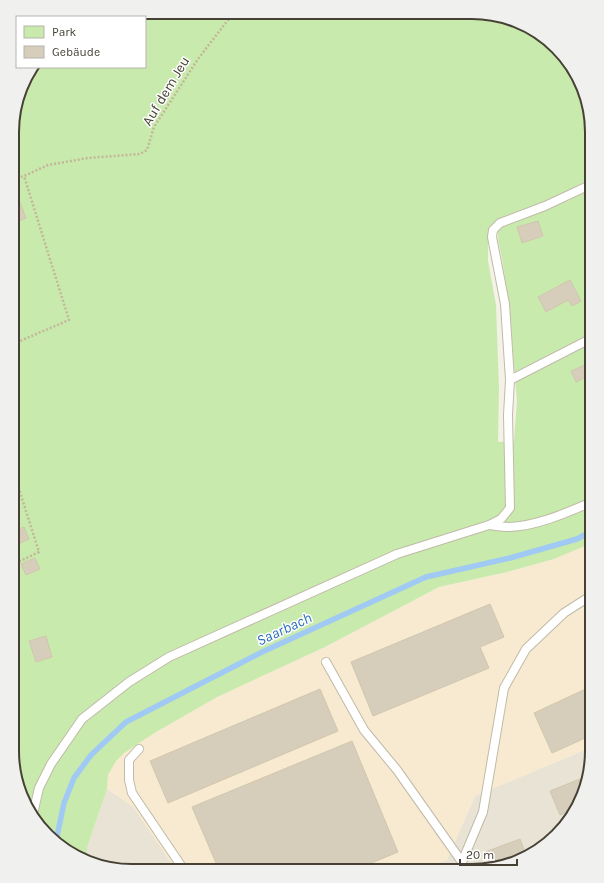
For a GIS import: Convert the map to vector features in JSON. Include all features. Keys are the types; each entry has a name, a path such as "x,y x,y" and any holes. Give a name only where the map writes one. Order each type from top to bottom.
{"lane":[{"path":"34,808 39,788 50,764 82,719 129,682 170,657 397,554 489,525 501,519 510,508 508,416 510,380 505,304 492,237 493,230 500,223 545,206 585,187"},
{"path":"510,380 585,342"},
{"path":"489,525 508,527 529,525 567,513 585,505"},
{"path":"462,862 483,812 504,688 526,649 564,613 585,600"},
{"path":"326,662 364,730 397,770 462,862"},
{"path":"139,749 129,760 129,780 132,793 180,864"}],"path":[{"name":"Auf dem Jeu","path":"19,177 48,166 88,158 140,154 147,150 154,127 198,59 229,19"},
{"path":"19,341 69,320 24,176"},
{"path":"19,489 39,552 19,562"}],"shaded area":[{"path":"585,546 585,750 475,796 447,860 436,864 172,864 133,807 107,789 108,775 116,761 124,753 156,732 216,697 325,647 439,587 507,572 554,559"},
{"path":"585,750 583,773 573,801 566,814 557,825 535,845 508,858 494,862 472,864 436,864 447,860 475,796"},
{"path":"107,789 133,806 172,864 117,863 87,854 87,848"}],"green space":[{"path":"146,19 472,19 501,23 528,34 541,42 557,58 566,69 579,96 585,125 585,182 551,199 496,220 488,237 488,261 496,305 499,389 498,442 514,441 517,401 509,304 498,240 498,232 508,224 549,209 585,192 585,546 554,559 507,572 439,587 325,647 217,697 156,732 124,753 116,761 108,775 107,789 87,848 87,854 69,845 47,825 38,814 25,787 20,766 19,132 23,103 34,76 39,68 146,68"}],"building":[{"path":"19,200 26,218 19,221"},
{"path":"538,221 543,236 522,243 517,227"},
{"path":"570,280 581,301 572,306 568,300 546,312 538,297"},
{"path":"585,365 585,378 576,382 571,371"},
{"path":"24,527 29,539 19,544 19,529"},
{"path":"35,558 40,569 26,575 21,564"},
{"path":"490,604 504,637 480,647 489,668 373,716 351,662"},
{"path":"46,636 52,657 36,662 29,641"},
{"path":"320,689 338,731 168,803 150,761"},
{"path":"585,689 585,738 552,753 534,713"},
{"path":"352,741 398,852 369,864 216,864 192,807"},
{"path":"580,779 581,781 567,812 560,815 550,791"},
{"path":"520,839 525,851 508,858 489,863 485,852"}],"waterway":[{"name":"Saarbach","path":"57,835 64,803 74,778 91,755 126,722 260,653 426,577 510,558 577,539 585,535"}]}
